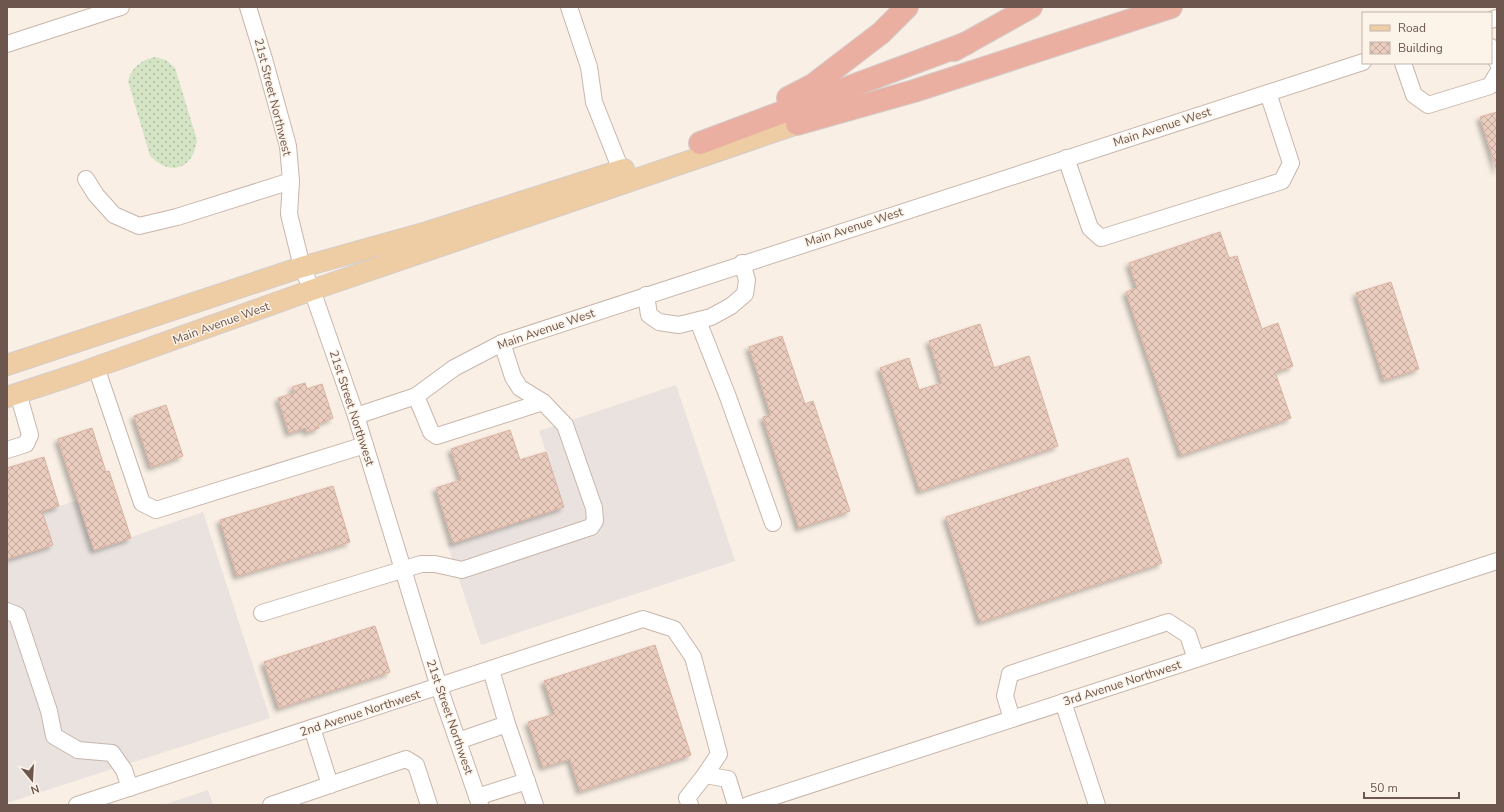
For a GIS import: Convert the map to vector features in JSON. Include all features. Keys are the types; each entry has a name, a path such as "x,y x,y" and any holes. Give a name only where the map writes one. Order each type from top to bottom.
{"highway":[{"path":"700,143 812,85 881,33 907,7"},
{"path":"797,124 967,43 1031,7"},
{"path":"797,124 914,91 1171,7"},
{"path":"700,143 967,43"}],"main road":[{"name":"Main Avenue West","path":"12,395 96,367 312,290 797,124"},
{"path":"7,365 302,267 427,232 700,143"}],"street":[{"path":"7,44 121,7"},
{"name":"21st Street Northwest","path":"248,7 288,146 291,181 289,214 302,267 312,290 356,416 439,687 479,801"},
{"path":"569,7 589,67 594,102 621,170"},
{"path":"1492,50 1497,62"},
{"name":"Main Avenue West","path":"356,416 416,396 454,368 502,342 1362,62"},
{"path":"1403,64 1414,96 1428,104 1490,86 1497,74"},
{"path":"1066,158 1090,228 1101,238 1282,181 1291,163 1268,93"},
{"path":"86,179 96,196 114,215 139,226 177,217 291,181"},
{"path":"646,295 649,315 659,322 679,325 711,317 731,306 745,294 747,280 742,263"},
{"path":"698,321 728,397 772,523"},
{"path":"262,613 403,568 421,564 435,564 462,570 591,527 595,521 594,508 565,425 543,402 520,388 513,377 502,342"},
{"path":"96,367 142,504 156,510 365,445"},
{"path":"7,450 26,444 30,435 12,395"},
{"path":"416,396 431,432 437,436 543,402"},
{"name":"3rd Avenue Northwest","path":"748,805 774,801 1063,702 1497,561"},
{"path":"7,611 17,615 49,711 54,736 78,750 112,753 124,770 130,788"},
{"name":"2nd Avenue Northwest","path":"76,805 643,619 674,629 693,657 719,754 705,775"},
{"path":"1012,719 1005,696 1010,674 1168,622 1188,635 1196,659"},
{"path":"491,670 535,805"},
{"path":"1063,702 1097,805"},
{"path":"458,741 508,724"},
{"path":"312,728 330,785"},
{"path":"271,805 406,759 416,765 429,805"},
{"path":"690,805 687,798 705,775 728,779 736,805"},
{"path":"479,801 527,781"}],"shaded area":[{"path":"676,385 735,561 481,645 447,543 453,543 564,507 539,431"},
{"path":"78,500 94,550 203,512 270,718 7,803 7,559 52,545 42,512"},
{"path":"208,790 213,805 163,805"}],"green space":[{"path":"155,57 166,60 175,68 197,140 195,150 191,158 180,167 173,168 166,166 158,163 150,156 128,81 132,72 141,62"}],"building":[{"path":"1497,112 1497,171 1480,117"},
{"path":"1220,232 1229,258 1237,256 1262,329 1278,323 1293,366 1275,372 1291,418 1181,455 1126,292 1137,288 1129,263"},
{"path":"1391,282 1419,369 1384,380 1356,293"},
{"path":"980,324 994,368 1029,356 1058,446 920,491 880,368 909,358 919,390 942,383 929,341"},
{"path":"782,336 805,404 813,401 850,511 799,528 763,417 771,415 749,347"},
{"path":"305,383 307,389 322,384 333,418 318,424 319,428 307,432 305,428 289,433 278,398 294,393 292,387"},
{"path":"166,405 183,456 151,467 134,416"},
{"path":"92,428 106,472 109,471 131,538 94,550 58,439"},
{"path":"510,430 520,460 546,452 564,507 453,543 436,488 461,480 451,449"},
{"path":"44,457 59,506 42,511 53,545 7,559 7,468"},
{"path":"1128,458 1162,563 980,622 946,517"},
{"path":"333,486 350,542 237,576 220,520"},
{"path":"375,626 390,672 279,708 264,662"},
{"path":"655,645 691,755 580,791 570,759 543,767 528,722 555,714 544,681"}]}
